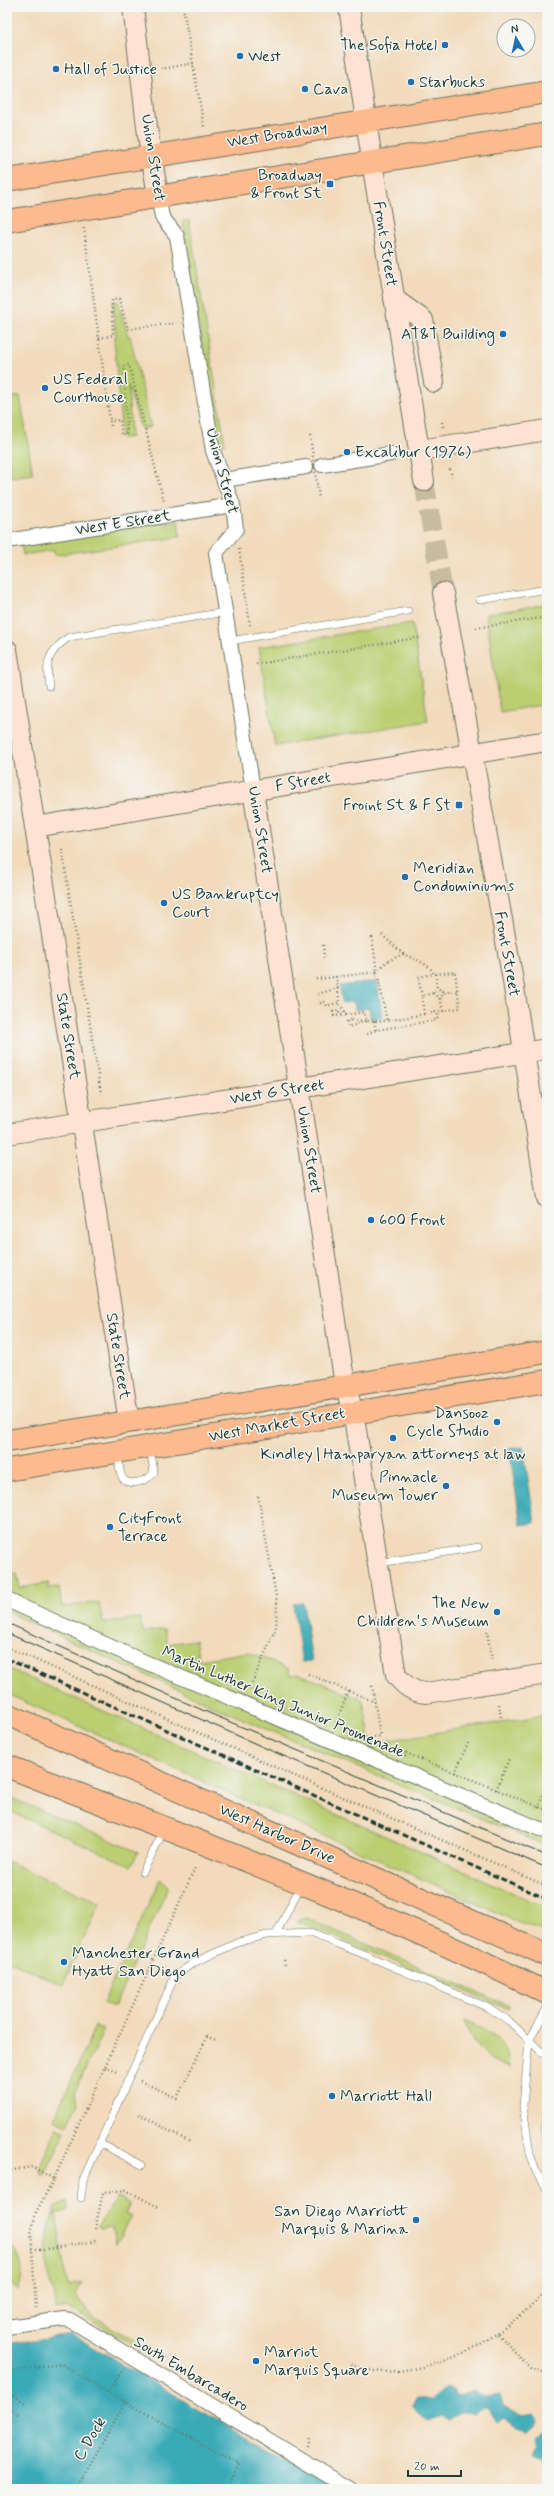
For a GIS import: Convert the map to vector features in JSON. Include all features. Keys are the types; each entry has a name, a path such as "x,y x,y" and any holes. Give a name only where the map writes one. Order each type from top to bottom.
{"main road":[{"name":"West Broadway","path":"7,180 152,155 547,92"},
{"path":"7,221 547,134"},
{"name":"West Market Street","path":"7,1441 167,1416 547,1352"},
{"name":"West Market Street","path":"7,1470 49,1462 150,1448 353,1412 547,1381"},
{"path":"118,1453 125,1440 139,1431 157,1426 167,1416"},
{"path":"49,1462 56,1453 68,1446 101,1438 129,1422"},
{"name":"West Harbor Drive","path":"7,1714 547,1955"},
{"name":"West Harbor Drive","path":"7,1766 302,1882 444,1943 547,1993"}],"street":[{"name":"Union Street","path":"132,7 162,217 177,236 213,451 233,506 236,529 216,553 346,1385 353,1412 376,1563 394,1667 401,1682 407,1686 426,1693 547,1674"},
{"name":"Front Street","path":"349,7 372,162 424,481"},
{"path":"394,300 423,320 434,382"},
{"path":"420,450 547,430"},
{"path":"322,465 391,454"},
{"path":"224,480 306,467"},
{"name":"West E Street","path":"13,540 233,506"},
{"name":"Front Street","path":"443,593 470,754 524,1053 547,1198"},
{"name":"State Street","path":"7,650 129,1422"},
{"name":"F Street","path":"35,827 547,741"},
{"name":"West G Street","path":"7,1134 547,1049"},
{"name":"Martin Luther King Junior Promenade","path":"7,1600 243,1704 547,1832"},
{"name":"South Embarcadero","path":"7,2327 64,2319 70,2320 350,2489"}],"lane":[{"path":"480,600 547,589"},
{"path":"230,641 408,611"},
{"path":"49,686 46,670 49,657 56,646 69,637 226,612"},
{"path":"118,1453 121,1477 129,1482 152,1477 154,1472 150,1448"},
{"path":"376,1563 478,1547"},
{"path":"143,1872 165,1828"},
{"path":"276,1934 302,1882"},
{"path":"81,2198 83,2180 175,1976 193,1963 239,1942 276,1934 310,1933 361,1953 489,2008 509,2021 547,2057"},
{"path":"547,2008 529,2041 523,2106 526,2134 536,2172 547,2188"},
{"path":"99,2143 142,2165"}],"path":[{"path":"183,7 204,127"},
{"path":"161,69 194,63"},
{"path":"84,228 111,426"},
{"path":"99,338 113,335 112,300 119,299 128,329 173,323"},
{"path":"110,421 120,420 122,435 127,435 124,366 129,365 168,516"},
{"path":"310,436 319,498"},
{"path":"450,469 452,477"},
{"path":"236,529 250,626"},
{"path":"476,628 547,617"},
{"path":"256,664 422,637"},
{"path":"62,849 100,1094"},
{"path":"382,935 403,954 418,960 432,969 435,974 437,988 433,994"},
{"path":"372,937 377,972 387,1021"},
{"path":"323,945 324,958"},
{"path":"316,979 377,972 386,962 403,954"},
{"path":"367,1021 348,1027 347,1022 352,1020 387,1021 460,1008 455,972 418,977 424,1014"},
{"path":"336,977 340,1002 346,1015"},
{"path":"318,994 338,988"},
{"path":"437,988 445,992 457,991"},
{"path":"367,1034 376,1030 437,1020 441,1011 440,999 445,992"},
{"path":"422,996 433,994 440,999"},
{"path":"320,1003 325,1002 327,1006 340,1002"},
{"path":"346,1015 340,1015 338,1010 333,1012 334,1016 346,1015 363,1012 367,1021"},
{"path":"374,1021 376,1030"},
{"path":"243,1704 276,1628 277,1602 258,1495"},
{"path":"487,1632 492,1661"},
{"path":"7,1647 306,1781 547,1886"},
{"path":"308,1674 375,1702"},
{"path":"365,1738 380,1736 372,1685"},
{"path":"330,1741 348,1691"},
{"path":"499,1704 501,1717"},
{"path":"448,1790 468,1743"},
{"path":"406,1753 547,1810"},
{"path":"489,1807 509,1760"},
{"path":"531,1825 547,1786"},
{"path":"38,2322 30,2233 36,2212 54,2179 194,1868"},
{"path":"284,1960 285,1965"},
{"path":"140,2081 177,2098 207,2037 216,2040"},
{"path":"105,2067 118,2072"},
{"path":"139,2114 190,2142"},
{"path":"7,2170 32,2167 54,2179"},
{"path":"95,2229 103,2192 126,2190 160,2208"},
{"path":"31,2249 47,2249 96,2241"},
{"path":"350,2364 375,2371 398,2371 439,2363 465,2352 498,2334 547,2291"},
{"path":"498,2334 532,2370 546,2374"},
{"path":"7,2379 12,2371 61,2364 107,2392 240,2464 225,2489"},
{"path":"107,2392 126,2367"},
{"path":"7,2391 27,2404"},
{"name":"C Dock","path":"76,2489 126,2402"},
{"path":"7,2408 20,2416"}],"green space":[{"path":"189,220 225,444 218,444 183,221"},
{"path":"118,301 128,336 130,336 151,427 141,429 128,385 131,437 122,438 114,338 116,338 113,302"},
{"path":"7,380 10,398 20,396 33,474 11,477 7,454"},
{"path":"178,520 180,537 55,555 54,550 23,555 21,544"},
{"path":"547,604 547,704 500,712 486,614"},
{"path":"412,623 428,721 275,746 259,647"},
{"path":"17,1574 20,1588 49,1583 47,1588 59,1587 62,1607 99,1602 103,1623 140,1618 143,1632 165,1629 167,1644 195,1640 199,1660 249,1652 289,1669 290,1675 300,1674 363,1700 371,1743 547,1715 547,1846 245,1720 7,1612 7,1575"},
{"path":"7,1668 547,1908 547,1932 511,1919 7,1694"},
{"path":"7,1796 138,1852 131,1866 7,1810"},
{"path":"7,1861 100,1903 63,1985 7,1960"},
{"path":"160,1879 167,1884 168,1888 114,2007 103,2003"},
{"path":"306,1918 509,2006 508,2009 297,1921"},
{"path":"464,2021 489,2032 501,2042 508,2057 509,2068 501,2065 480,2050 467,2029"},
{"path":"95,2026 104,2029 75,2092 77,2104 68,2125 54,2119"},
{"path":"547,2103 547,2151 543,2122"},
{"path":"57,2127 66,2131 44,2176 41,2173 41,2164"},
{"path":"117,2198 121,2198 130,2204 125,2214 131,2217 115,2244 112,2227 101,2228 98,2226"},
{"path":"68,2201 69,2211 56,2213 67,2286 83,2283 75,2295 93,2317 141,2344 139,2348 67,2307 55,2309 55,2297 47,2270 46,2251 48,2232 57,2206"},
{"path":"9,2245 18,2254 20,2260 22,2273 18,2291 11,2281 7,2270 6,2263"}],"water":[{"path":"377,981 382,1017 371,1019 369,1008 355,1010 354,1002 342,1003 340,986"},
{"path":"523,1447 535,1523 521,1525 509,1449"},
{"path":"303,1603 312,1661 302,1662 293,1604"},
{"path":"71,2334 337,2489 7,2489 7,2344"},
{"path":"446,2388 453,2391 456,2396 473,2391 486,2397 500,2395 503,2407 524,2416 534,2414 537,2418 537,2423 527,2432 517,2429 504,2418 496,2422 486,2406 474,2413 464,2412 457,2414 450,2420 443,2416 427,2421 413,2408 415,2399 430,2401"},
{"path":"545,2430 547,2430 547,2466 542,2461 533,2459 537,2447 535,2440"}],"tunnel":[{"path":"424,481 443,593"}],"tram line":[{"path":"7,1623 209,1713 547,1856"},
{"path":"7,1633 272,1751 547,1868"}],"railway":[{"path":"7,1659 547,1899"}],"place":[{"name":"The Sofia Hotel","path":"445,45"},
{"name":"West","path":"240,56"},
{"name":"Hall of Justice","path":"56,69"},
{"name":"Starbucks","path":"411,82"},
{"name":"Cava","path":"305,89"},
{"name":"Broadway & Front St","path":"330,184"},
{"name":"AT&T Building","path":"503,334"},
{"name":"US Federal Courthouse","path":"45,388"},
{"name":"Excalibur (1976)","path":"347,452"},
{"name":"Froint St & F St","path":"459,805"},
{"name":"Meridian Condominiums","path":"405,877"},
{"name":"US Bankruptcy Court","path":"164,903"},
{"name":"600 Front","path":"371,1220"},
{"name":"Dansooz Cycle Studio","path":"497,1422"},
{"name":"Kindley | Hamparyan attorneys at law","path":"393,1438"},
{"name":"Pinnacle Museum Tower","path":"446,1486"},
{"name":"CityFront Terrace","path":"110,1527"},
{"name":"The New Children's Museum","path":"497,1612"},
{"name":"Manchester Grand Hyatt San Diego","path":"64,1962"},
{"name":"Marriott Hall","path":"332,2096"},
{"name":"San Diego Marriott Marquis & Marina","path":"416,2220"},
{"name":"Marriot Marquis Square","path":"256,2361"}]}
